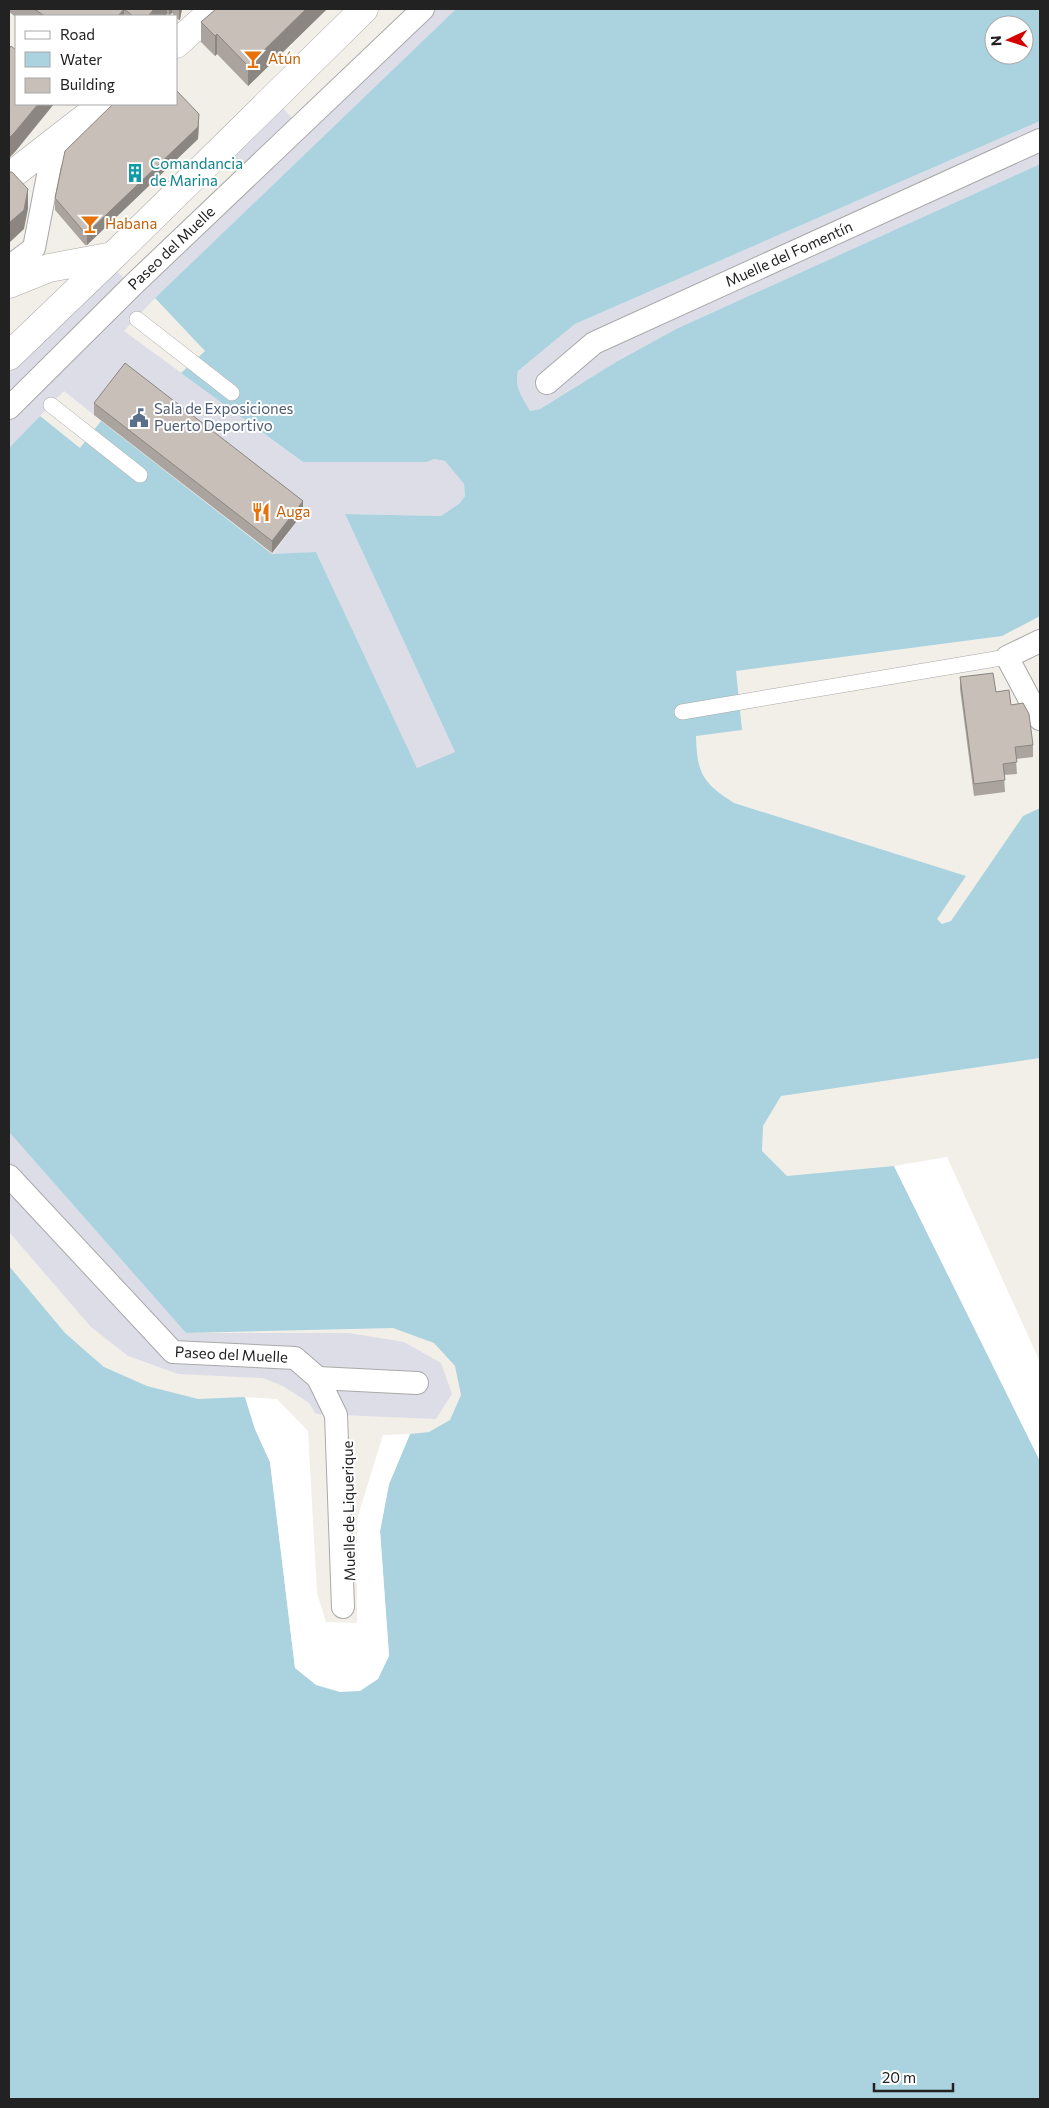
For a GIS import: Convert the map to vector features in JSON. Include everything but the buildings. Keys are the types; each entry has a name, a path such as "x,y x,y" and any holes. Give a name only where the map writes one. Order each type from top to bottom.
{"street":[{"path":"178,42 215,9"},
{"path":"9,356 364,9"},
{"name":"Paseo del Muelle","path":"9,408 142,276 423,9"},
{"path":"9,177 102,105"},
{"path":"9,266 34,248 50,164 59,140"},
{"name":"Muelle del Fomentín","path":"547,383 594,343 1040,140"},
{"path":"9,284 49,268 113,256"},
{"path":"1040,641 1007,657 1040,718"},
{"name":"Paseo del Muelle","path":"9,1176 173,1352 295,1358 318,1378 336,1415 347,1607"},
{"path":"318,1378 417,1383"},
{"name":"Muelle de Liquerique","path":"347,1415 347,1607"}],"lane":[{"path":"137,319 232,393"},
{"path":"51,405 140,475"},
{"path":"682,712 1007,657"}],"shaded area":[{"path":"408,9 456,9 155,298 124,331 303,462 427,462 434,459 445,461 464,484 465,496 460,503 441,516 345,514 455,752 417,768 316,552 272,555 303,513 125,375 94,415 64,391 9,448 9,371 114,269 127,281 242,169 231,157 282,107 293,119"},
{"path":"1040,121 1040,164 676,329 616,362 540,409 530,411 520,395 516,381 518,371 575,324"},
{"path":"9,1132 186,1333 349,1333 404,1342 441,1363 452,1394 436,1419 316,1414 309,1403 283,1386 263,1378 178,1374 128,1356 91,1327 9,1232"}],"water":[{"path":"456,9 1040,9 1040,121 575,324 518,371 517,382 530,411 540,409 616,362 676,329 1040,164 1040,616 1002,636 736,671 742,730 696,736 700,769 715,789 734,803 966,876 937,919 942,924 951,921 1023,816 1040,808 1040,1058 781,1096 763,1126 762,1151 787,1176 894,1166 1040,1461 1040,2099 9,2099 9,1266 65,1333 104,1367 147,1386 198,1399 245,1397 255,1429 270,1462 295,1668 389,1655 380,1531 389,1484 410,1434 429,1432 450,1420 461,1395 455,1366 434,1343 393,1328 186,1333 9,1132 9,448 40,416 80,448 101,421 272,554 316,552 417,768 455,752 345,514 441,516 460,503 465,496 464,484 445,461 434,459 427,462 303,462 181,373 205,351 155,298"}],"pier":[{"path":"947,1157 1040,1362 1040,1461 894,1166"},
{"path":"245,1397 277,1399 308,1431 317,1593 326,1622 357,1623 357,1519 383,1435 410,1434 389,1484 380,1531 389,1656 378,1679 360,1691 340,1692 316,1685 295,1668 270,1462 255,1429"}],"place":[{"name":"Atún","path":"253,59"},
{"name":"Comandancia de Marina","path":"135,173"},
{"name":"Habana","path":"90,224"},
{"name":"Sala de Exposiciones Puerto Deportivo","path":"139,418"},
{"name":"Auga","path":"261,512"}]}
